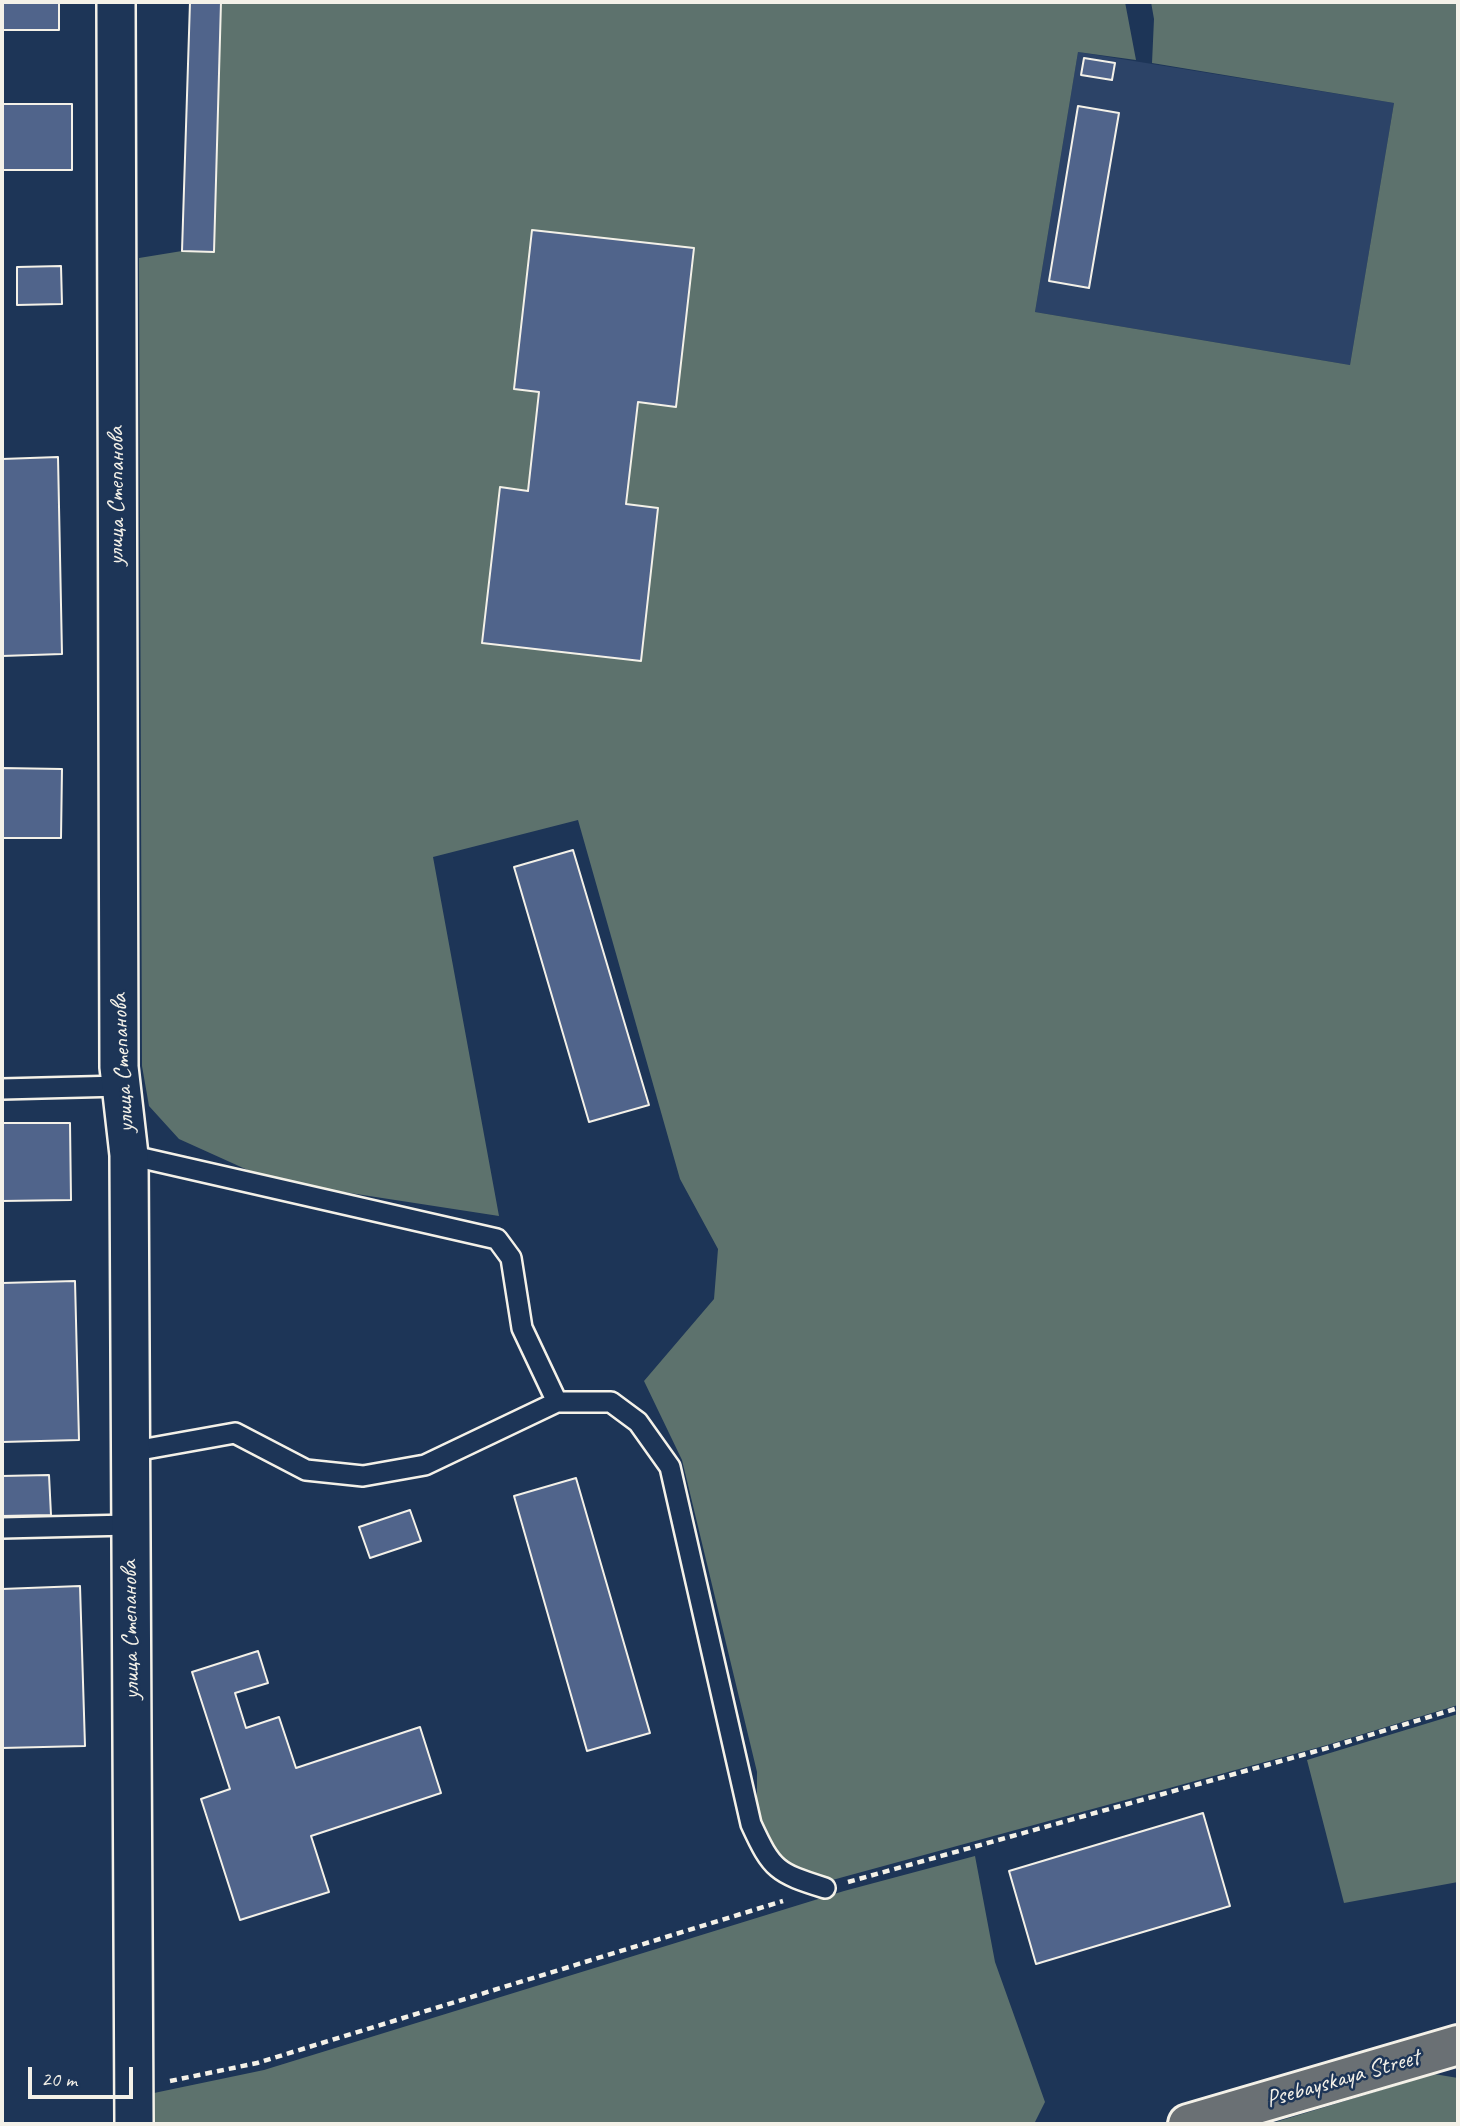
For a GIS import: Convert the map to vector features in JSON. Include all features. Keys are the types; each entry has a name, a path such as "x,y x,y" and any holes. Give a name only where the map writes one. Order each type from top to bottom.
{"main road":[{"name":"Psebayskaya Street","path":"1188,2124 1458,2045"}],"street":[{"name":"улица Степанова","path":"116,2 121,1086 128,1156 134,2124"}],"lane":[{"path":"2,1089 121,1086"},
{"path":"128,1156 496,1239 511,1258 522,1328 557,1402"},
{"path":"129,1452 235,1433 306,1470 363,1476 425,1465 557,1402 611,1402 638,1422 670,1467 751,1824 766,1858 786,1875 825,1888"},
{"path":"2,1528 129,1525"}],"shaded area":[{"path":"1078,52 1394,103 1350,365 1035,312"}],"green space":[{"path":"221,2 1125,2 1136,60 1078,52 1035,312 1350,365 1394,103 1152,63 1154,19 1151,2 1458,2 1458,1705 1327,1745 825,1882 777,1860 757,1822 757,1772 682,1460 644,1381 714,1299 718,1249 680,1179 578,820 433,857 499,1216 272,1181 179,1139 149,1106 142,1066 139,258 182,251 214,251"},
{"path":"1458,1714 1458,1882 1344,1903 1307,1760"},
{"path":"975,1856 995,1962 1045,2102 1034,2124 153,2124 154,2093 264,2070 844,1891"},
{"path":"1434,2074 1458,2078 1458,2124 1269,2124"}],"building":[{"path":"2,2 59,2 59,30 2,30"},
{"path":"190,2 221,2 214,252 182,251"},
{"path":"1084,58 1115,63 1112,80 1081,75"},
{"path":"2,104 72,104 72,170 2,170"},
{"path":"1078,106 1119,113 1089,288 1049,281"},
{"path":"532,230 694,248 676,407 638,402 626,504 658,508 641,661 482,643 500,487 528,491 539,392 514,389"},
{"path":"61,266 62,304 17,305 17,267"},
{"path":"58,457 62,654 2,656 2,459"},
{"path":"2,768 62,769 61,838 2,838"},
{"path":"573,850 649,1105 589,1122 514,867"},
{"path":"2,1123 70,1123 71,1200 2,1201"},
{"path":"75,1281 79,1440 2,1442 2,1283"},
{"path":"49,1475 51,1515 2,1516 2,1476"},
{"path":"576,1478 650,1733 587,1751 514,1496"},
{"path":"410,1510 421,1541 370,1558 359,1527"},
{"path":"80,1586 85,1746 2,1748 2,1589"},
{"path":"258,1651 268,1683 235,1693 246,1728 279,1717 296,1768 420,1727 441,1793 311,1836 329,1892 240,1920 201,1799 230,1789 192,1672"},
{"path":"1203,1813 1230,1906 1036,1964 1009,1871"}]}
